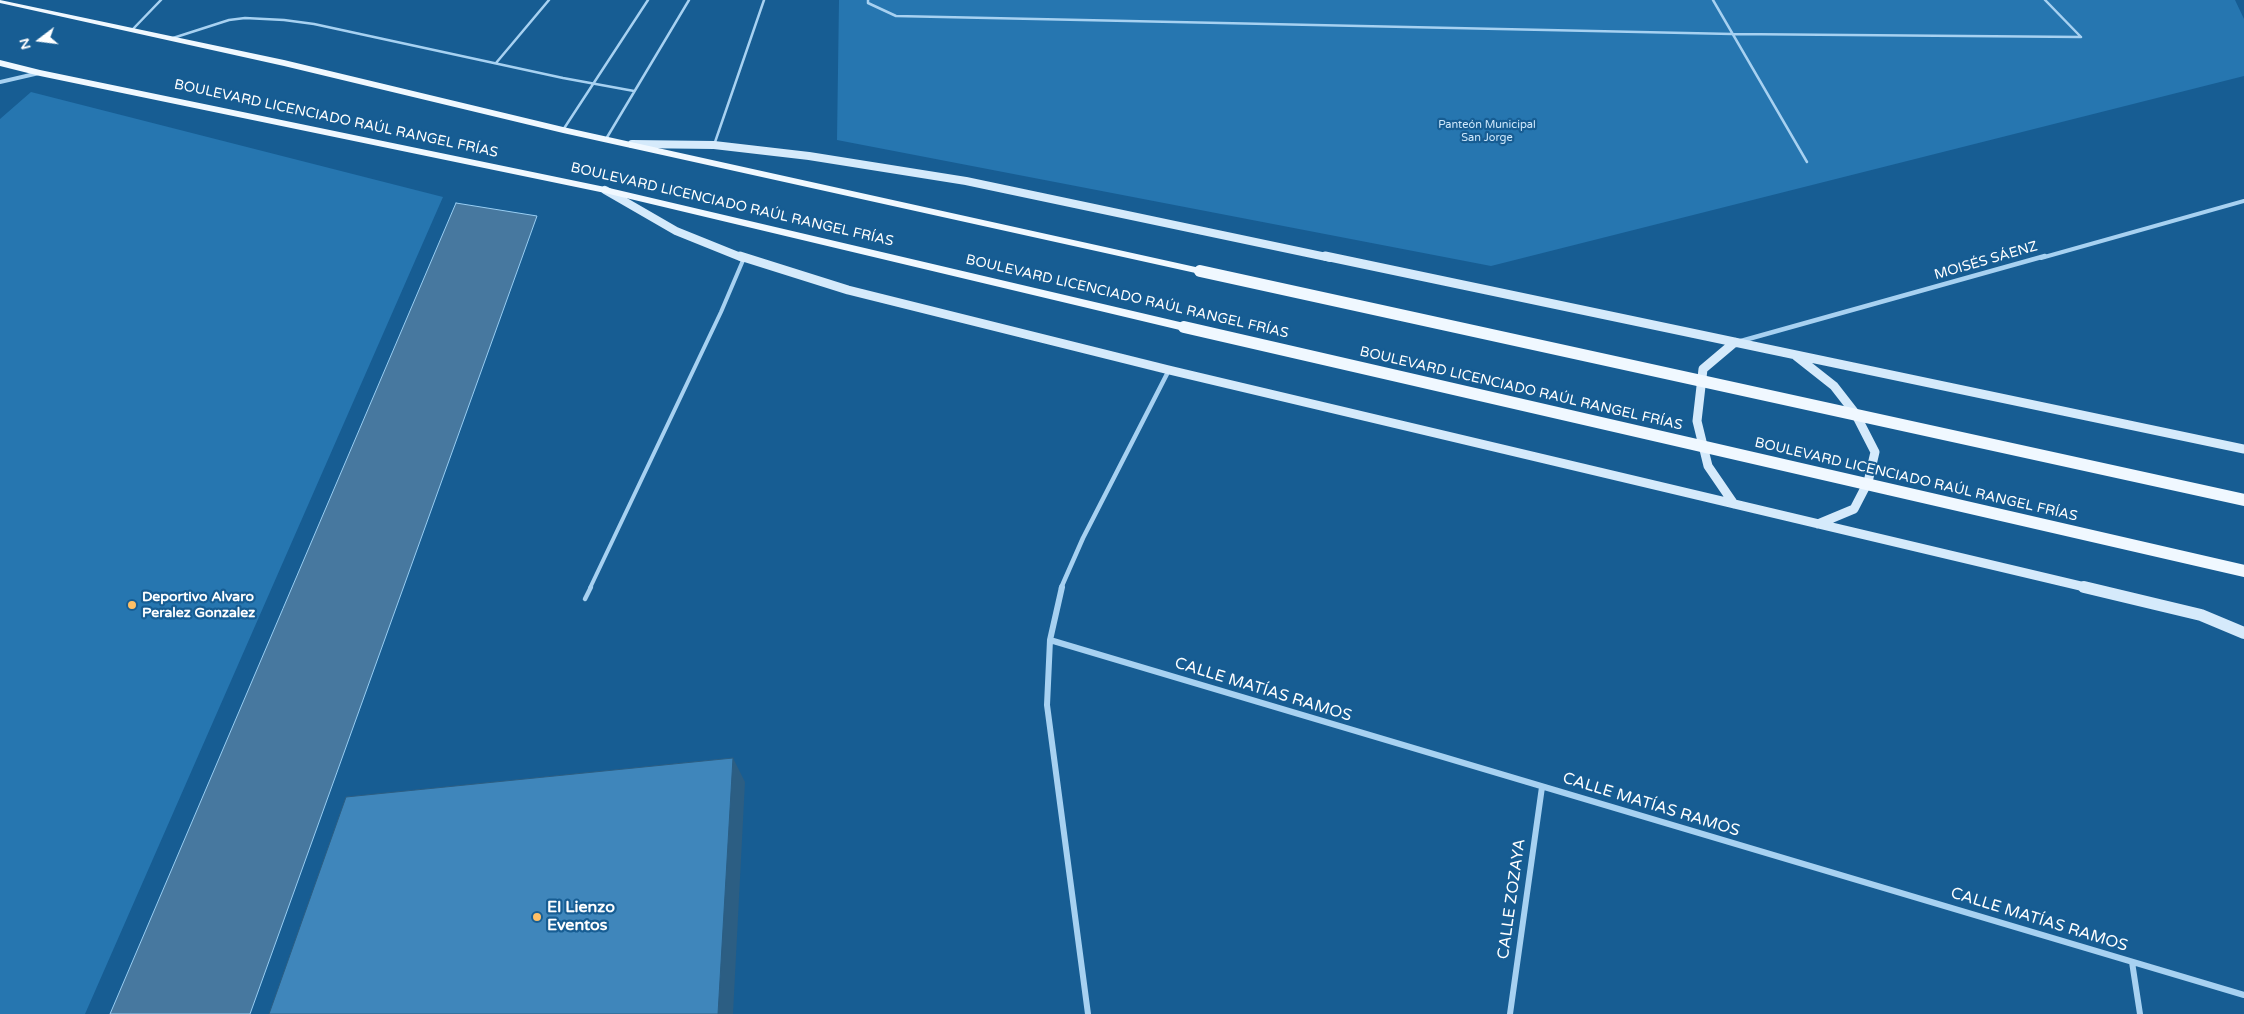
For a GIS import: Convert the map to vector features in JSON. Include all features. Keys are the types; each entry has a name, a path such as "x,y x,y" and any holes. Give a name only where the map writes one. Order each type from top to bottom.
{"main road":[{"path":"0,1 173,38 563,130 2244,500"},
{"name":"BOULEVARD LICENCIADO RAÚL RANGEL FRÍAS","path":"0,63 40,73 605,190 1184,327 2244,571"},
{"path":"632,144 714,145 810,156 966,181 2244,449"},
{"path":"605,190 676,231 744,258 848,290 1169,370 2201,614 2244,633"},
{"path":"1734,504 1708,466 1698,421 1703,370 1735,342"},
{"path":"1795,355 1834,386 1855,413 1875,452 1868,482 1854,509 1818,524"}],"street":[{"path":"0,82 40,73"},
{"name":"MOISÉS SÁENZ","path":"1735,342 2244,200"},
{"path":"1088,1014 1047,705 1050,640 1059,593 1083,538 1169,370"},
{"name":"CALLE MATÍAS RAMOS","path":"1050,640 2244,995"},
{"name":"CALLE ZOZAYA","path":"1510,1014 1542,787"},
{"path":"2132,962 2140,1014"}],"lane":[{"path":"133,29 161,0"},
{"path":"496,63 549,0"},
{"path":"563,130 648,0"},
{"path":"606,139 689,0"},
{"path":"714,145 764,0"},
{"path":"868,0 868,3 896,16 1732,34 2081,37 2045,0"},
{"path":"1713,0 1807,162"},
{"path":"173,38 229,20 245,18 284,20 314,24 593,84 634,91"},
{"path":"585,599 721,312 744,258"}],"green space":[{"name":"Panteón Municipal San Jorge","path":"839,0 2235,0 2244,19 2244,76 1491,266 837,140"},
{"name":"Deportivo Alvaro Peralez Gonzalez","path":"31,92 443,197 85,1014 0,1014 0,119"}],"shaded area":[{"path":"456,203 537,216 250,1014 110,1014"}],"building":[{"name":"El Lienzo Eventos","path":"733,758 718,1014 269,1014 346,797"}],"place":[{"name":"Deportivo Alvaro Peralez Gonzalez","path":"132,605"},
{"name":"El Lienzo Eventos","path":"537,917"}]}
